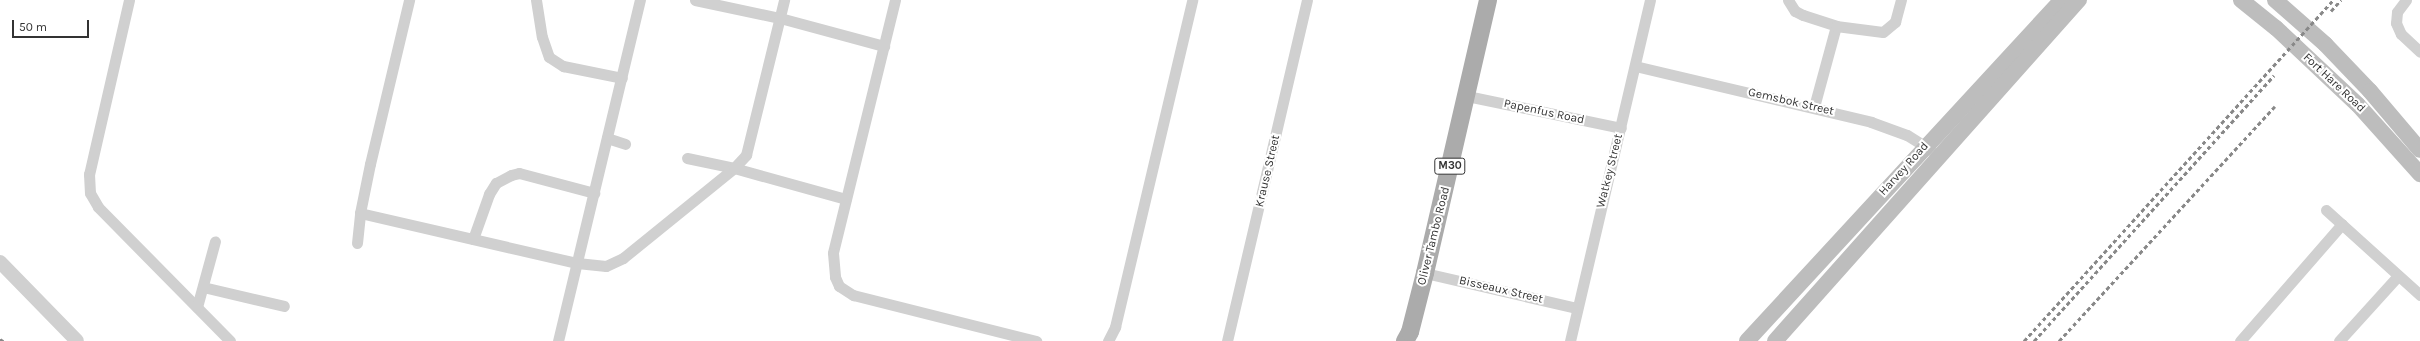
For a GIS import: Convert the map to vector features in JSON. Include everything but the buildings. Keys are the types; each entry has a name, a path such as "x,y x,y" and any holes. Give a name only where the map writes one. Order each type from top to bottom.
{"main road":[{"name":"Oliver Tambo Road","path":"1409,338 1467,96 1488,0"},
{"name":"Harvey Road","path":"1747,341 1925,146 2062,0"},
{"name":"Harvey Road","path":"1775,341 2079,0"},
{"path":"2232,0 2260,15"},
{"name":"Fort Hare Road","path":"2241,0 2260,15 2358,105 2420,174"},
{"name":"Fort Hare Road","path":"2275,0 2325,44 2370,90 2420,150"}],"street":[{"path":"129,0 89,174 90,193 98,207 230,341"},
{"path":"357,243 360,213 409,0"},
{"path":"536,0 542,37 549,57 563,66 622,78"},
{"path":"558,341 640,0"},
{"path":"695,0 780,18 884,46"},
{"path":"360,213 577,263 606,266 623,258 734,168 749,148 784,0"},
{"path":"895,0 846,199 832,265 839,286 846,292 1036,341"},
{"path":"1108,341 1115,327 1192,0"},
{"name":"Krause Street","path":"1227,341 1307,0"},
{"name":"Watkey Street","path":"1570,341 1650,0"},
{"path":"1788,0 1795,11 1803,15 1836,26 1882,32 1895,22 1901,0"},
{"path":"2406,0 2397,12 2396,23 2401,34 2420,52"},
{"path":"1814,107 1836,26"},
{"name":"Gemsbok Street","path":"1635,66 1814,107 1891,128 1925,146 1940,157"},
{"name":"Papenfus Road","path":"1467,96 1621,128"},
{"path":"607,138 624,144"},
{"path":"687,158 734,168 846,199"},
{"path":"473,239 489,194 496,183 512,175 519,173 594,193"},
{"path":"2326,210 2420,295"},
{"path":"2240,341 2342,224"},
{"path":"197,307 215,241"},
{"path":"0,262 77,341"},
{"name":"Bisseaux Street","path":"1425,273 1577,308"},
{"path":"2339,341 2398,276"},
{"path":"203,287 284,306"}],"railway":[{"path":"2024,341 2333,0"},
{"path":"2331,11 2341,0"},
{"path":"2034,341 2274,75"},
{"path":"2059,341 2275,106"}]}
